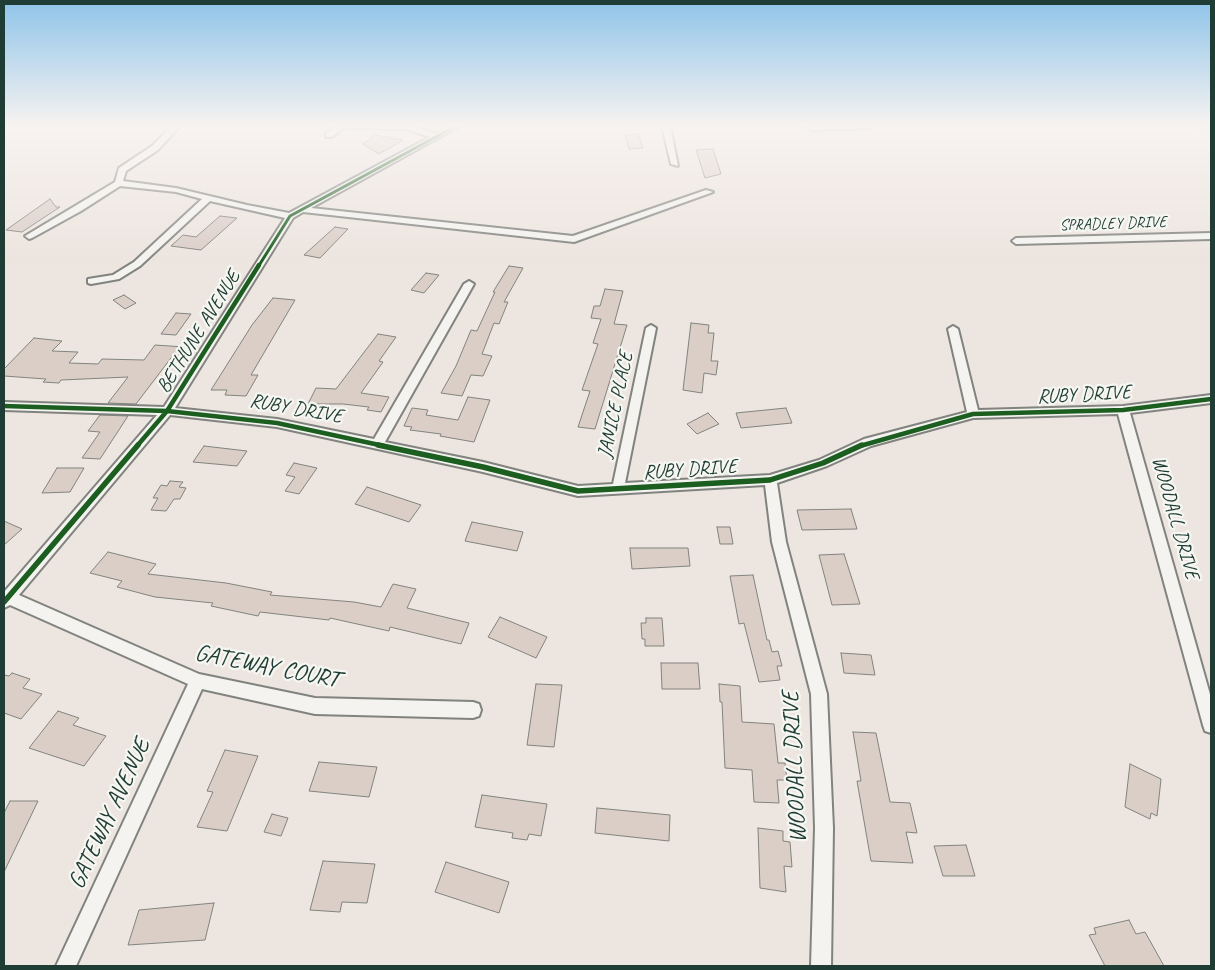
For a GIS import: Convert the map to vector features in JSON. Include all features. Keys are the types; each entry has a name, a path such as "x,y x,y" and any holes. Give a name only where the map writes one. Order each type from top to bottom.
{"street":[{"path":"119,183 122,171"},
{"path":"29,236 78,209 119,183 176,190 290,216 372,171"},
{"path":"303,210 574,239 709,192"},
{"path":"91,281 116,277 137,264 208,198"},
{"name":"BETHUNE AVENUE","path":"6,600 167,411 290,216"},
{"name":"SPRADLEY DRIVE","path":"1016,241 1211,236"},
{"path":"378,443 469,284"},
{"name":"JANICE PLACE","path":"618,490 651,328"},
{"path":"953,329 973,414"},
{"name":"RUBY DRIVE","path":"4,406 167,411 277,423 483,466 578,491 770,480 823,463 868,442 973,414 1123,410 1211,398"},
{"name":"WOODALL DRIVE","path":"1123,410 1211,725"},
{"name":"WOODALL DRIVE","path":"770,480 779,542 819,694 824,828 821,966"},
{"name":"GATEWAY COURT","path":"6,600 198,682 315,706 473,710"},
{"name":"GATEWAY AVENUE","path":"66,966 198,682"}],"building":[{"path":"703,171 720,171 721,174 705,178"},
{"path":"50,199 56,207 60,207 22,232 6,230"},
{"path":"220,216 237,218 201,250 171,246 183,235 196,237"},
{"path":"335,227 348,229 320,258 304,255"},
{"path":"509,266 523,268 504,302 508,302 499,324 494,323 482,354 492,356 483,376 471,375 462,396 441,393 456,366 471,330 477,331 495,292 493,292"},
{"path":"426,273 439,275 424,293 411,290"},
{"path":"605,289 623,291 614,324 627,325 595,429 578,427 590,391 582,390 598,344 593,343 601,319 591,318 594,306 600,306"},
{"path":"124,295 136,303 125,309 113,300"},
{"path":"273,298 295,300 251,375 258,375 246,396 225,395 227,390 211,390 252,325"},
{"path":"176,313 191,314 176,335 161,334"},
{"path":"691,323 709,325 708,333 714,333 711,361 718,361 716,375 704,373 702,393 683,390"},
{"path":"378,334 396,337 379,361 383,362 361,393 389,397 381,412 367,410 369,407 343,404 308,404 316,388 336,389"},
{"path":"34,338 62,341 52,351 78,352 69,363 98,364 102,359 144,360 155,345 184,347 176,358 171,358 136,404 108,403 128,377 61,380 59,383 43,382 46,379 4,376 4,369"},
{"path":"468,397 490,400 474,442 440,436 441,434 410,430 412,427 404,426 412,408 428,410 426,415 458,420"},
{"path":"786,408 792,423 741,428 736,413"},
{"path":"708,413 719,424 697,434 687,424"},
{"path":"100,415 128,416 100,459 82,458 100,432 88,431"},
{"path":"204,446 247,451 237,466 193,462"},
{"path":"294,463 317,468 299,494 285,491 295,477 286,475"},
{"path":"57,468 84,468 70,492 42,493"},
{"path":"170,481 183,482 179,487 186,488 180,499 174,499 166,511 151,510 158,498 153,498 161,485 167,486"},
{"path":"367,487 421,505 409,522 355,504"},
{"path":"851,509 857,529 802,530 797,510"},
{"path":"4,521 22,529 4,545"},
{"path":"472,522 523,532 517,551 465,541"},
{"path":"717,527 730,527 733,544 720,544"},
{"path":"630,548 688,548 690,566 632,569"},
{"path":"108,552 156,564 148,574 226,583 272,592 270,595 354,602 381,607 393,584 416,589 407,608 469,623 461,644 390,627 389,631 330,618 329,620 260,612 258,616 211,606 213,603 155,597 117,587 122,581 90,573"},
{"path":"844,554 860,604 832,605 819,555"},
{"path":"753,575 767,640 769,640 772,652 778,651 782,666 777,666 780,680 759,682 744,623 739,624 730,576"},
{"path":"500,617 547,637 536,658 488,637"},
{"path":"646,618 662,618 664,646 645,646 645,639 642,639 641,623 646,623"},
{"path":"841,653 871,655 875,675 844,673"},
{"path":"661,663 698,663 700,689 662,689"},
{"path":"12,673 30,679 23,688 42,694 21,719 4,713 4,675 9,676"},
{"path":"536,684 562,685 554,747 527,745"},
{"path":"719,684 740,686 742,722 774,724 778,763 785,763 787,780 777,780 779,803 754,802 752,770 725,768 722,702 720,702"},
{"path":"58,711 79,718 73,725 106,736 84,766 29,748"},
{"path":"853,732 876,733 890,802 910,803 917,833 906,832 913,863 871,861 857,781 861,781"},
{"path":"225,750 258,756 227,831 197,827 213,792 207,791"},
{"path":"319,762 377,767 369,797 309,791"},
{"path":"1130,764 1161,779 1157,816 1151,813 1150,819 1125,807"},
{"path":"482,795 547,804 541,836 529,834 527,840 512,838 513,833 475,827"},
{"path":"10,801 38,801 4,872 4,813"},
{"path":"597,808 670,815 669,841 595,833"},
{"path":"272,814 288,818 281,836 264,832"},
{"path":"758,828 783,831 783,841 790,842 792,867 784,866 786,892 760,888"},
{"path":"966,845 975,876 943,876 934,846"},
{"path":"323,861 375,864 367,903 342,902 340,912 310,910"},
{"path":"446,862 509,882 499,913 435,892"},
{"path":"214,903 205,940 128,945 139,910"},
{"path":"1129,920 1136,934 1145,932 1164,966 1105,966 1089,935 1096,934 1094,928"}],"cycle path":[{"path":"4,602 167,411 290,216 373,171"},
{"path":"4,406 167,411 277,423 483,467 578,491 770,480 823,463 868,442 973,414 1123,410 1211,399"}]}
